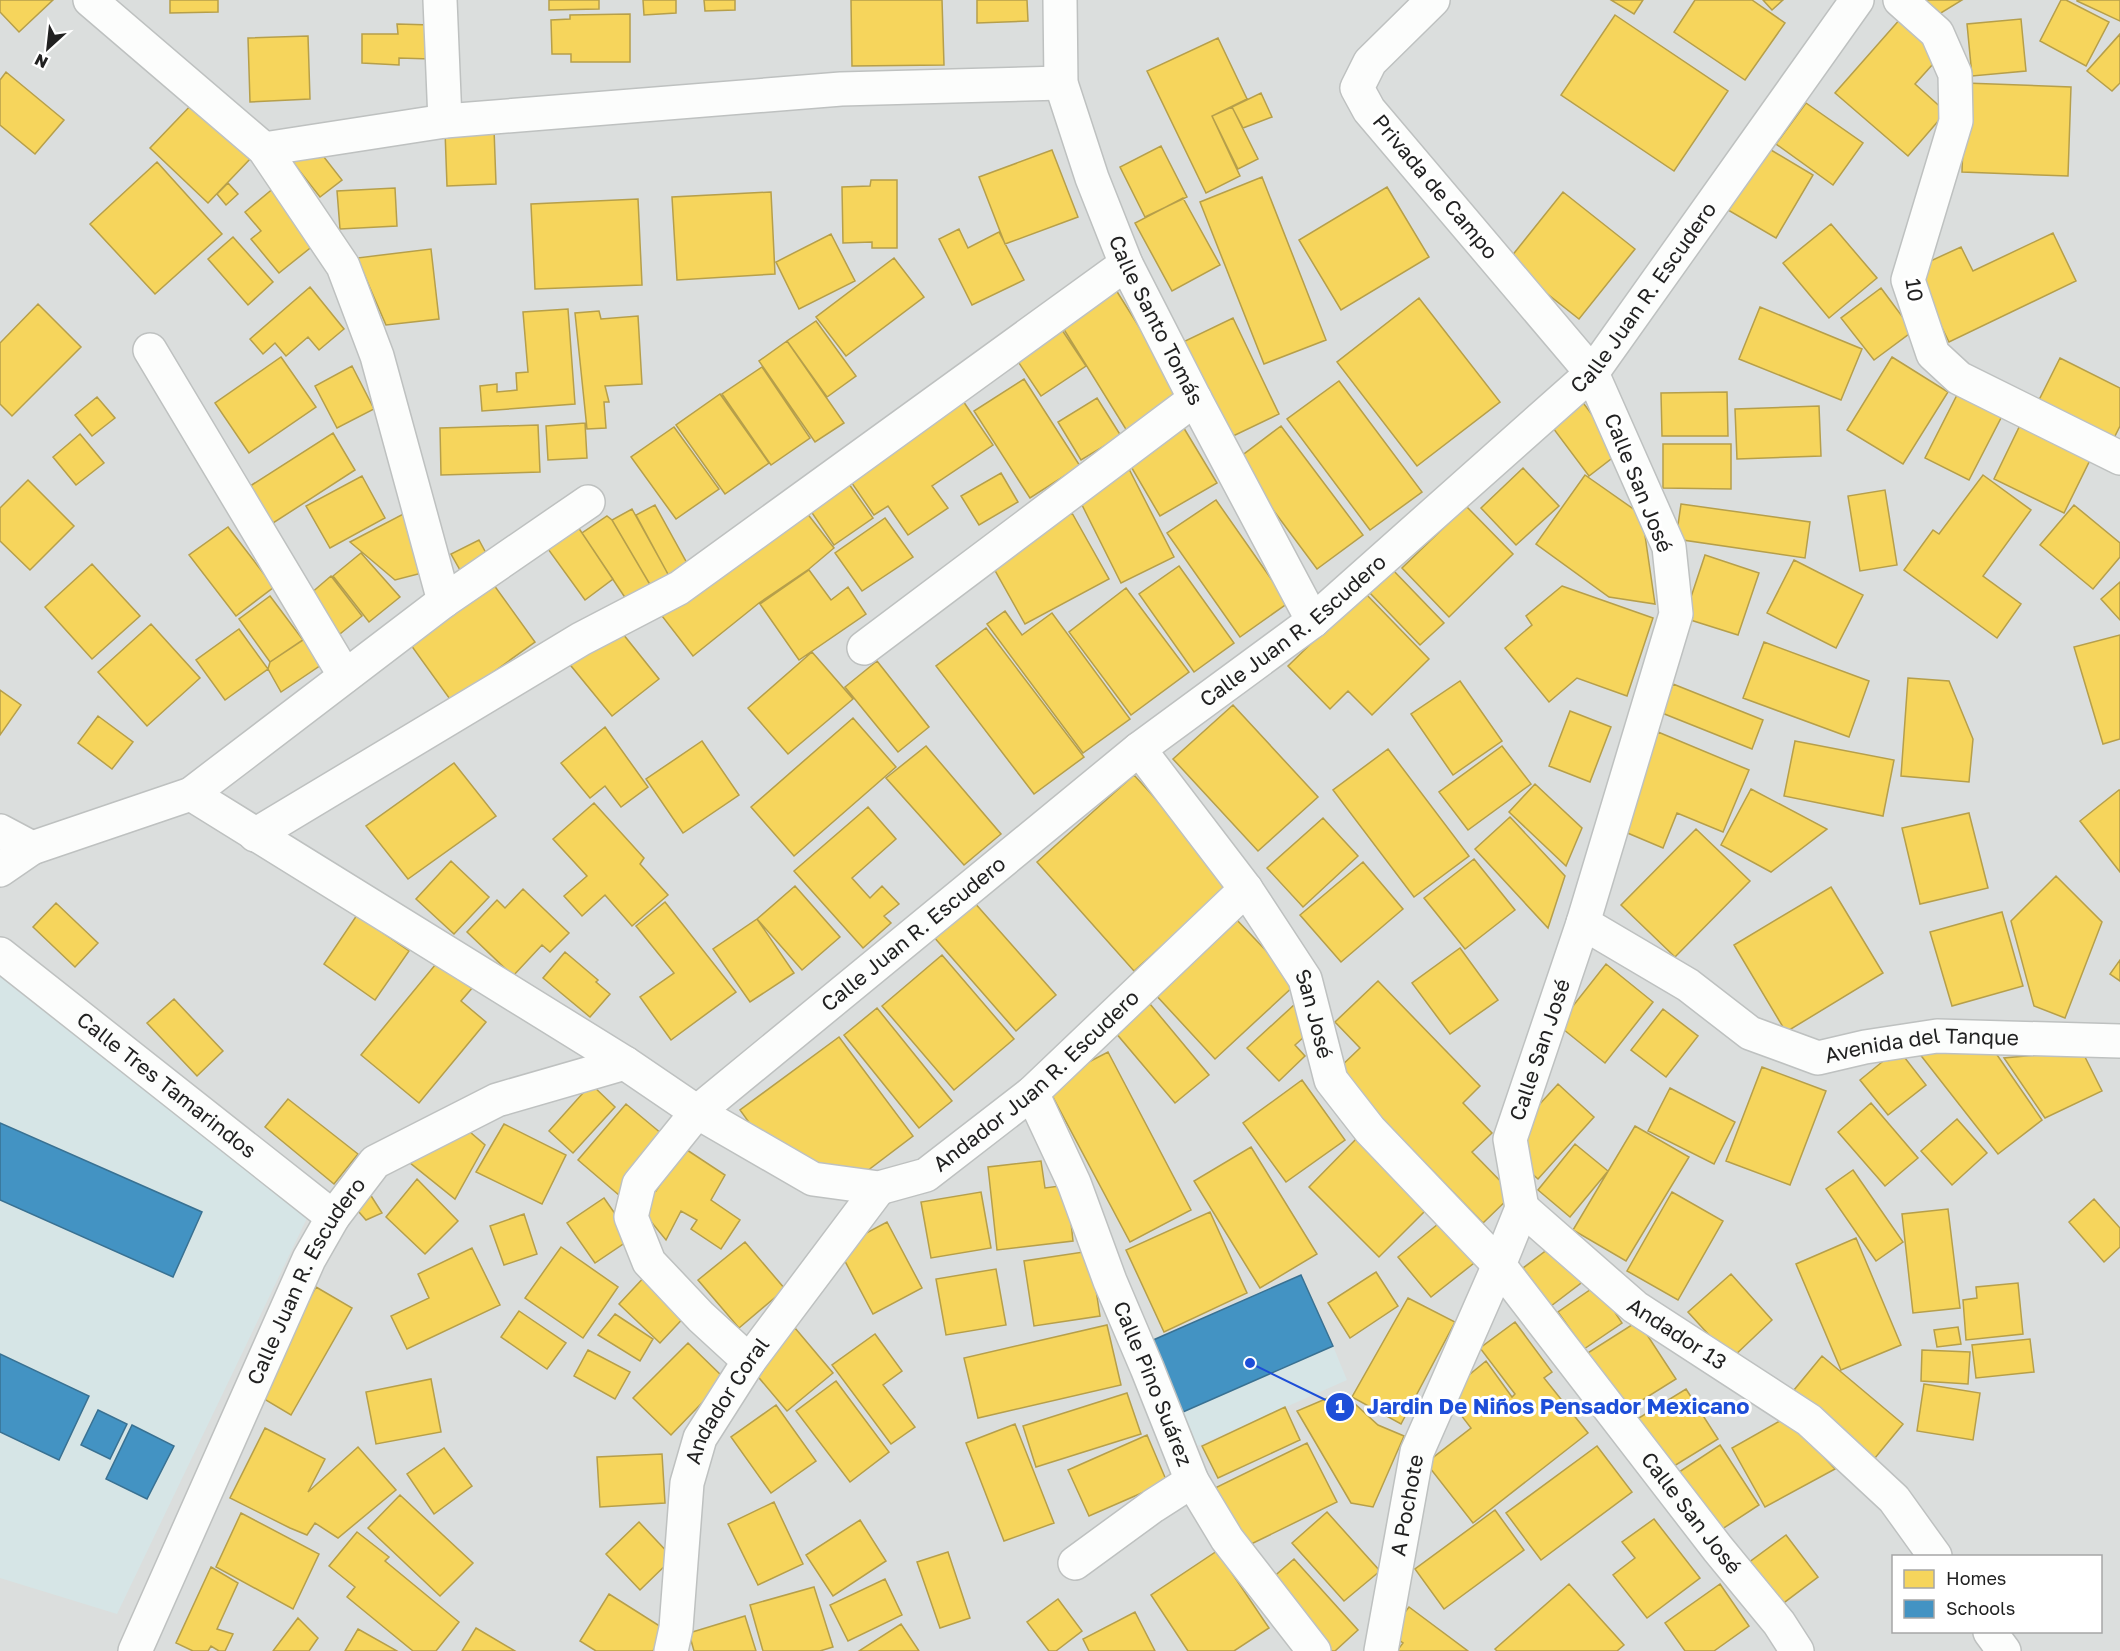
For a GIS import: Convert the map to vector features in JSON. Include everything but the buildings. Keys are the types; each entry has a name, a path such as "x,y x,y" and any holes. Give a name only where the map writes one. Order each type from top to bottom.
{"street":[{"path":"90,0 264,149 343,266 377,356 444,601"},
{"path":"440,0 445,121"},
{"name":"Calle Santo Tomás","path":"1060,0 1061,83 1092,178 1126,264 1313,621"},
{"name":"Privada de Campo","path":"1433,0 1370,62 1357,88 1369,110 1592,373"},
{"name":"Calle Juan R. Escudero","path":"749,1361 701,1317 649,1262 631,1217 639,1184 697,1112 1139,749 1313,621 1592,373 1857,0"},
{"name":"10","path":"1900,0 1937,33 1955,74 1956,121 1908,280 1933,354 1959,378 2120,458"},
{"path":"264,149 445,121 841,89 1061,83"},
{"path":"255,835 581,639 679,588 1126,264"},
{"path":"150,350 345,676"},
{"name":"Calle San José","path":"1522,1208 1510,1139 1583,923 1676,614 1669,547 1592,373"},
{"path":"864,648 1195,399"},
{"path":"0,870 32,848 190,794 444,601 588,502"},
{"name":"San José","path":"1139,749 1246,889 1305,979 1331,1080 1370,1130 1499,1265"},
{"path":"190,794 625,1063 697,1112"},
{"path":"0,831 32,848"},
{"name":"Andador Juan R. Escudero","path":"697,1112 813,1179 879,1188 926,1175 1032,1093 1246,889"},
{"name":"Avenida del Tanque","path":"1583,923 1688,985 1750,1033 1818,1058 1865,1047 1937,1036 2120,1041"},
{"name":"Calle Tres Tamarindos","path":"0,954 333,1217"},
{"name":"Calle Juan R. Escudero","path":"135,1651 309,1259 333,1217 375,1162 497,1100 625,1063"},
{"name":"Calle Pino Suárez","path":"1032,1093 1074,1184 1110,1281 1192,1481 1227,1539 1314,1651"},
{"name":"Andador Coral","path":"670,1651 676,1628 687,1483 700,1438 749,1361 879,1188"},
{"path":"1499,1265 1522,1208"},
{"name":"Andador 13","path":"1522,1208 1635,1307 1809,1420 1894,1500 1934,1555"},
{"name":"Calle San José","path":"1499,1265 1635,1443 1779,1623 1797,1651"},
{"name":"A Pochote","path":"1381,1651 1417,1452 1499,1265"},
{"path":"1075,1563 1153,1506 1192,1481"},
{"path":"1991,1633 2004,1651"}],"shaded area":[{"path":"0,0 2120,0 2120,1651 0,1651"},
{"path":"0,971 308,1216 117,1614 0,1578"},
{"path":"1151,1341 1333,1346 1347,1380 1197,1446"}],"place":[{"name":"Jardin De Niños Pensador Mexicano","path":"1250,1363"}]}
